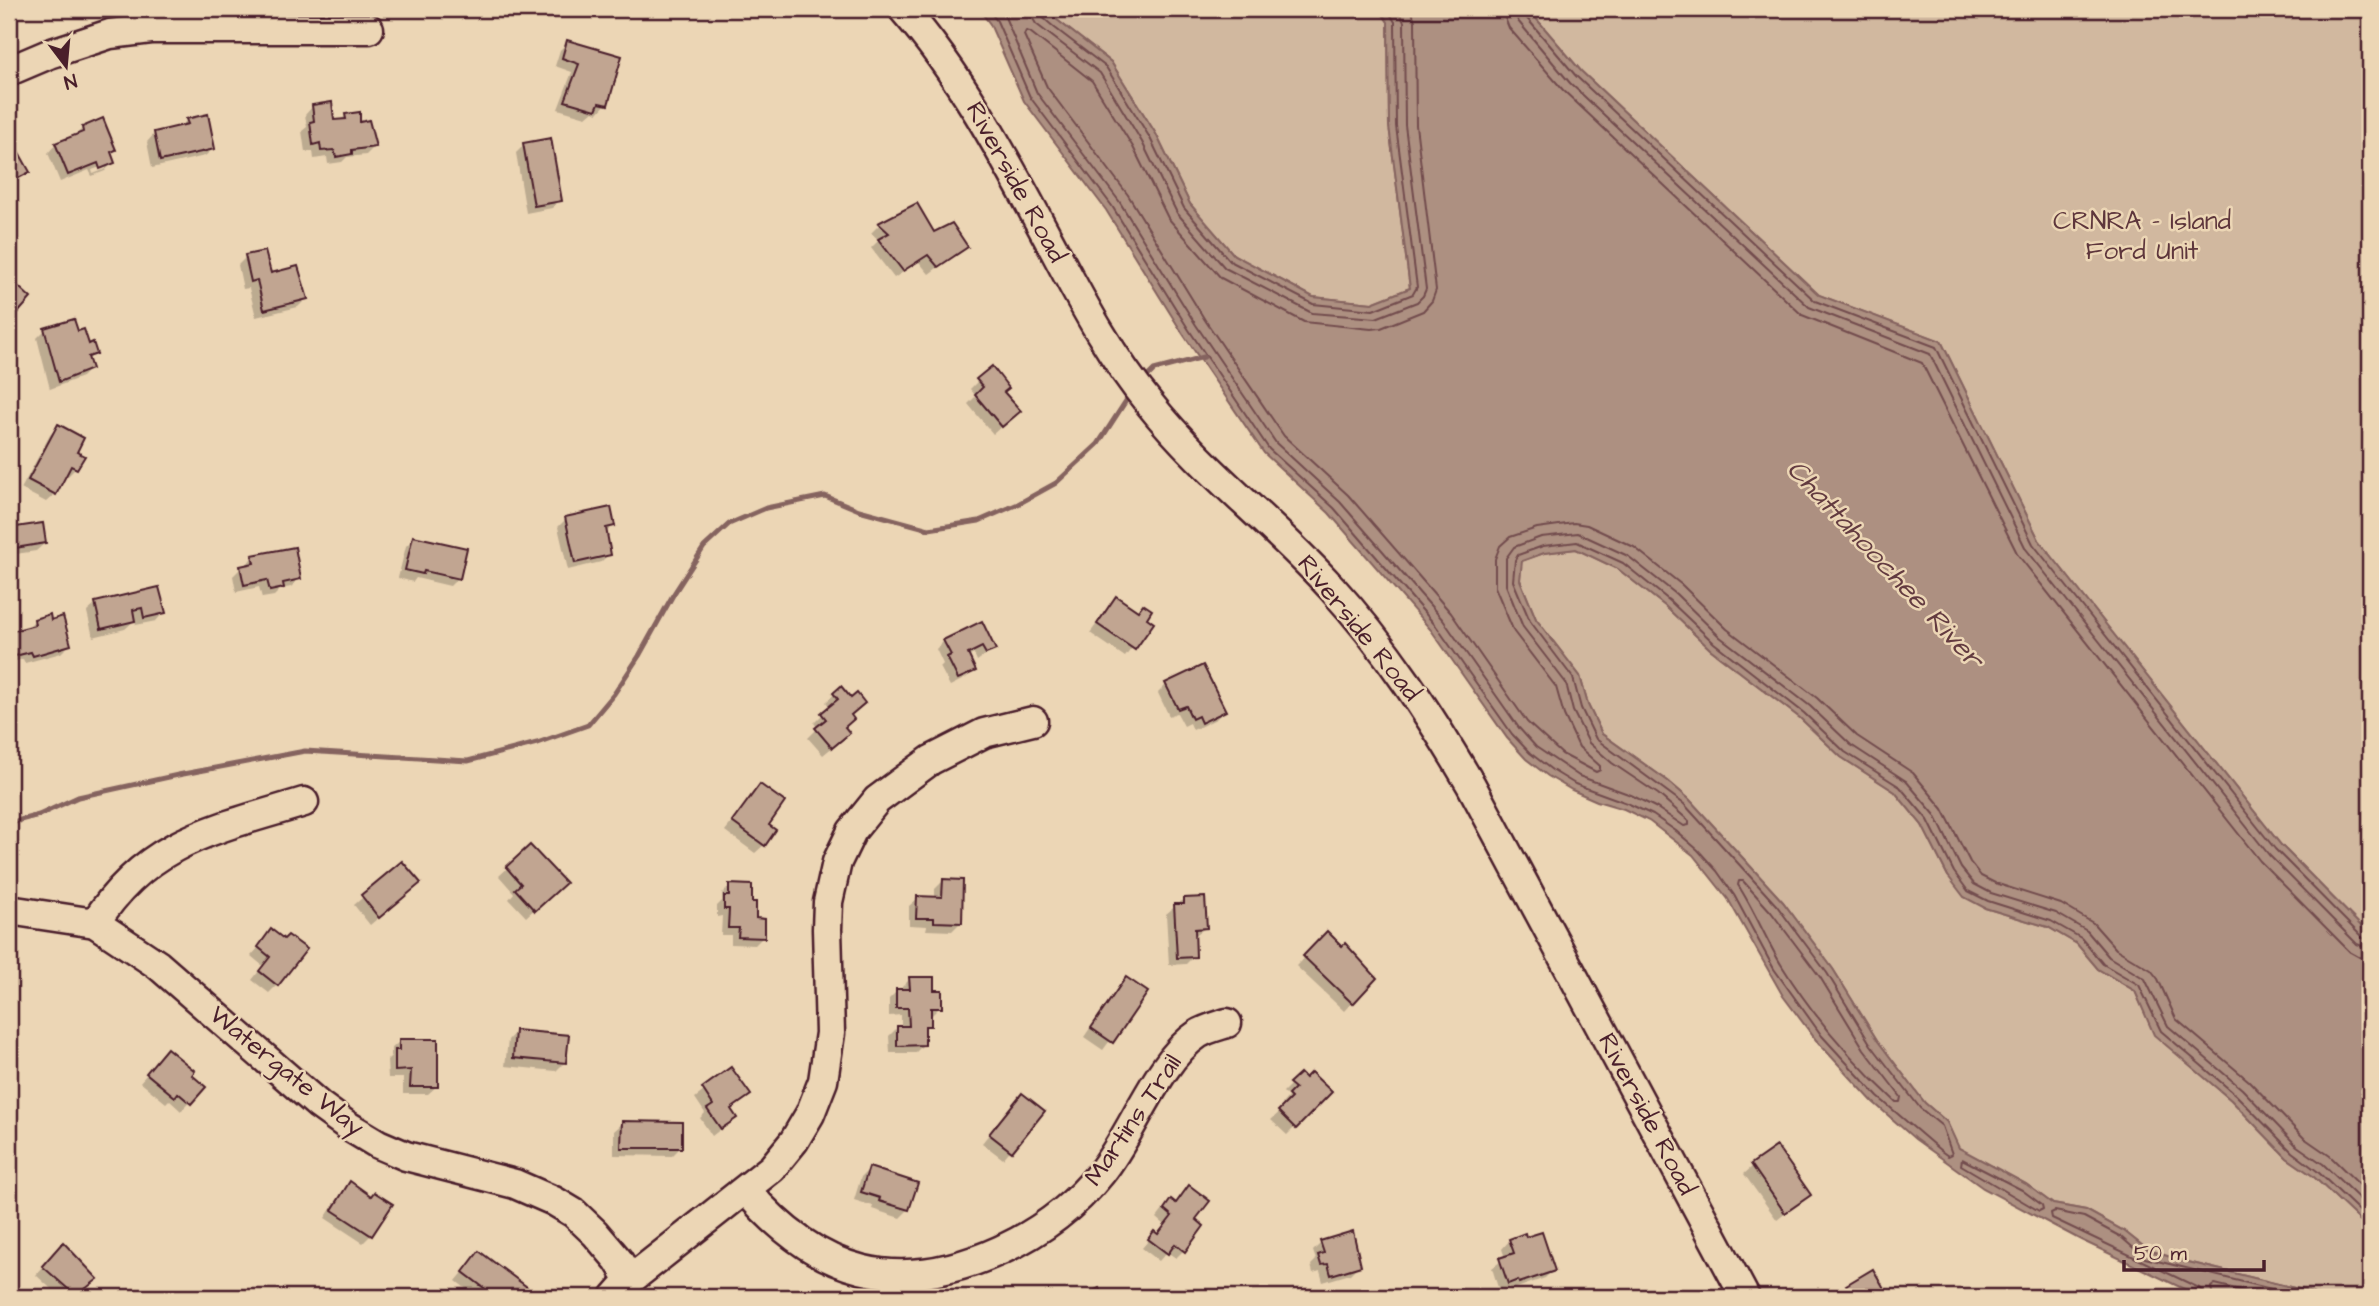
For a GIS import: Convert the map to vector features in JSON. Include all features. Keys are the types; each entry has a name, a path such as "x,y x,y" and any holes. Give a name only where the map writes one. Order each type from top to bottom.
{"street":[{"name":"Riverside Road","path":"903,9 928,37 970,99 1095,326 1147,402 1198,459 1278,533 1331,587 1385,652 1430,717 1471,785 1745,1297"},
{"path":"9,71 49,54 110,34 220,19 369,29"},
{"path":"622,1289 772,1168 794,1141 810,1114 823,1081 830,1033 828,902 837,862 852,831 877,800 931,760 984,733 1033,721"},
{"path":"95,923 109,901 139,871 172,848 206,832 304,802"},
{"name":"Watergate Way","path":"9,911 95,923 158,965 319,1105 378,1144 406,1156 515,1184 574,1213 618,1261 622,1289"},
{"name":"Martins Trail","path":"746,1189 766,1213 792,1236 821,1255 848,1266 879,1273 910,1275 942,1271 974,1262 1030,1236 1074,1204 1103,1172 1177,1052 1199,1033 1227,1023"}],"green space":[{"path":"1043,9 1379,9 1388,22 1389,126 1410,288 1372,303 1313,297 1234,255 1190,204 1156,134 1111,62"},
{"name":"CRNRA - Island Ford Unit","path":"1528,9 2370,9 2370,935 2281,845 2039,540 1941,341 1819,295 1581,71"},
{"path":"1576,549 1618,569 1665,606 1710,649 1800,718 1841,757 1895,792 1922,825 1948,876 1985,908 2048,927 2077,944 2098,969 2135,991 2155,1035 2231,1100 2287,1158 2313,1176 2370,1230 2370,1297 2321,1297 2307,1291 2148,1250 2124,1231 2086,1210 2053,1204 2026,1184 1958,1148 1947,1122 1925,1103 1877,1040 1833,969 1783,902 1689,799 1602,734 1588,705 1580,676 1536,619 1520,580 1521,561 1544,553"}],"water":[{"name":"Chattahoochee River","path":"979,9 1043,9 1111,62 1156,134 1190,204 1234,255 1313,297 1372,303 1410,288 1389,126 1388,22 1379,9 1528,9 1581,71 1819,295 1941,341 2039,540 2281,845 2370,935 2370,1230 2313,1176 2287,1158 2231,1100 2154,1035 2135,991 2098,969 2077,944 2048,927 1985,908 1964,897 1948,876 1922,825 1895,792 1841,757 1800,718 1710,649 1665,606 1618,569 1576,549 1544,553 1522,561 1520,580 1536,619 1580,676 1588,705 1602,734 1689,799 1783,902 1833,969 1877,1040 1925,1103 1947,1122 1959,1148 2026,1184 2053,1204 2086,1210 2124,1231 2148,1250 2307,1291 2321,1297 2204,1297 2182,1288 2081,1240 1983,1188 1915,1139 1873,1102 1816,1040 1783,996 1728,899 1693,855 1649,821 1572,790 1526,759 1507,738 1431,630 1329,513 1264,453 1183,334 1106,210 1024,101 990,24"}],"building":[{"path":"567,40 622,56 608,105 599,103 596,110 565,101 579,64 562,58"},
{"path":"332,102 334,120 346,119 345,114 360,112 360,122 369,120 376,147 352,150 352,154 336,157 334,150 321,151 320,143 313,145 310,122 314,121 312,105"},
{"path":"208,114 215,149 160,161 154,132 188,124 186,119"},
{"path":"103,118 116,150 111,152 115,163 100,169 98,163 68,175 55,143 83,132 82,127"},
{"path":"11,138 30,172 9,183 9,139"},
{"path":"551,138 562,201 534,206 523,143"},
{"path":"917,203 934,232 952,223 968,247 938,267 928,255 903,271 878,239 889,233 878,223"},
{"path":"265,251 271,273 298,266 308,299 264,310 257,280 251,282 245,255"},
{"path":"9,278 31,298 10,322 9,320"},
{"path":"74,319 78,331 84,329 89,344 93,342 97,354 88,357 92,369 59,382 44,328"},
{"path":"992,366 1009,388 1004,392 1021,411 1002,427 975,395 983,387 976,379"},
{"path":"58,424 84,438 77,452 85,456 77,469 71,466 56,495 28,480"},
{"path":"611,507 615,526 606,528 611,555 575,563 565,517"},
{"path":"43,523 46,543 9,549 9,528"},
{"path":"413,536 467,548 460,579 405,570"},
{"path":"295,547 301,579 283,583 284,588 270,591 267,580 244,585 240,566 254,563 252,555"},
{"path":"159,587 166,613 144,618 142,608 133,610 135,621 101,629 95,602"},
{"path":"1116,596 1138,611 1143,604 1152,610 1147,618 1154,623 1135,650 1097,624"},
{"path":"50,614 51,620 63,616 71,645 33,656 31,652 15,656 9,632 35,625 34,619"},
{"path":"982,621 996,650 986,654 982,647 968,654 976,671 958,679 947,657 951,655 943,640"},
{"path":"1203,665 1226,711 1201,723 1198,716 1192,719 1186,706 1178,709 1165,683"},
{"path":"841,686 851,698 857,693 865,703 851,715 854,719 845,727 850,733 832,748 815,728 826,719 821,713 838,699 833,693"},
{"path":"760,784 785,802 769,825 776,830 765,846 732,822"},
{"path":"530,845 566,883 535,911 515,889 521,884 506,867"},
{"path":"402,861 421,883 379,918 361,895"},
{"path":"943,879 963,880 962,923 916,918 917,896 942,897"},
{"path":"729,884 752,885 756,918 765,919 765,938 738,937 739,928 728,928 729,909 724,909 724,896 729,896"},
{"path":"1205,897 1207,928 1195,929 1196,957 1177,958 1174,904 1184,904 1184,898"},
{"path":"271,929 284,939 288,935 307,949 278,986 259,971 270,957 258,947"},
{"path":"1327,931 1342,946 1345,943 1377,978 1353,1004 1303,956"},
{"path":"909,977 934,977 934,990 942,990 942,1008 931,1008 931,1026 925,1026 925,1045 897,1046 897,1026 909,1026 908,1008 896,1008 896,989 910,989"},
{"path":"1126,977 1148,992 1113,1043 1091,1028"},
{"path":"515,1030 569,1035 566,1063 513,1058"},
{"path":"399,1039 438,1039 438,1087 410,1087 411,1070 395,1071 395,1050 399,1050"},
{"path":"167,1048 195,1071 192,1075 206,1087 191,1104 178,1093 175,1097 146,1073"},
{"path":"731,1067 751,1095 731,1109 737,1118 721,1129 707,1109 713,1105 702,1088"},
{"path":"1311,1072 1332,1092 1296,1129 1278,1111 1291,1098 1288,1095 1295,1088 1289,1083 1300,1073 1305,1078"},
{"path":"1022,1093 1045,1111 1012,1152 989,1134"},
{"path":"622,1121 682,1122 682,1148 621,1148"},
{"path":"1777,1146 1811,1195 1785,1213 1751,1164"},
{"path":"869,1167 918,1183 909,1210 879,1201 880,1198 861,1192"},
{"path":"350,1181 371,1196 374,1192 393,1204 372,1236 332,1210"},
{"path":"1189,1185 1210,1201 1196,1219 1204,1226 1185,1252 1175,1244 1168,1254 1148,1239 1154,1231 1158,1234 1172,1216 1164,1209 1171,1199 1176,1203"},
{"path":"1353,1231 1361,1266 1331,1275 1328,1264 1321,1265 1318,1255 1324,1253 1320,1241"},
{"path":"1542,1232 1555,1271 1508,1284 1499,1258 1514,1253 1509,1239 1525,1233 1526,1237"},
{"path":"63,1242 98,1279 76,1296 42,1266"},
{"path":"479,1251 527,1287 519,1297 496,1297 463,1272"},
{"path":"1873,1269 1889,1297 1853,1297 1846,1285"},
{"path":"1099,1288 1103,1297 1080,1297"}],"waterway":[{"path":"1143,381 1154,370 1204,357"},
{"path":"9,823 39,815 78,797 305,751 468,761 537,743 588,725 614,694 639,656 704,547 729,524 766,508 825,496 859,510 929,529 979,521 1056,483 1098,444 1131,393"}]}
